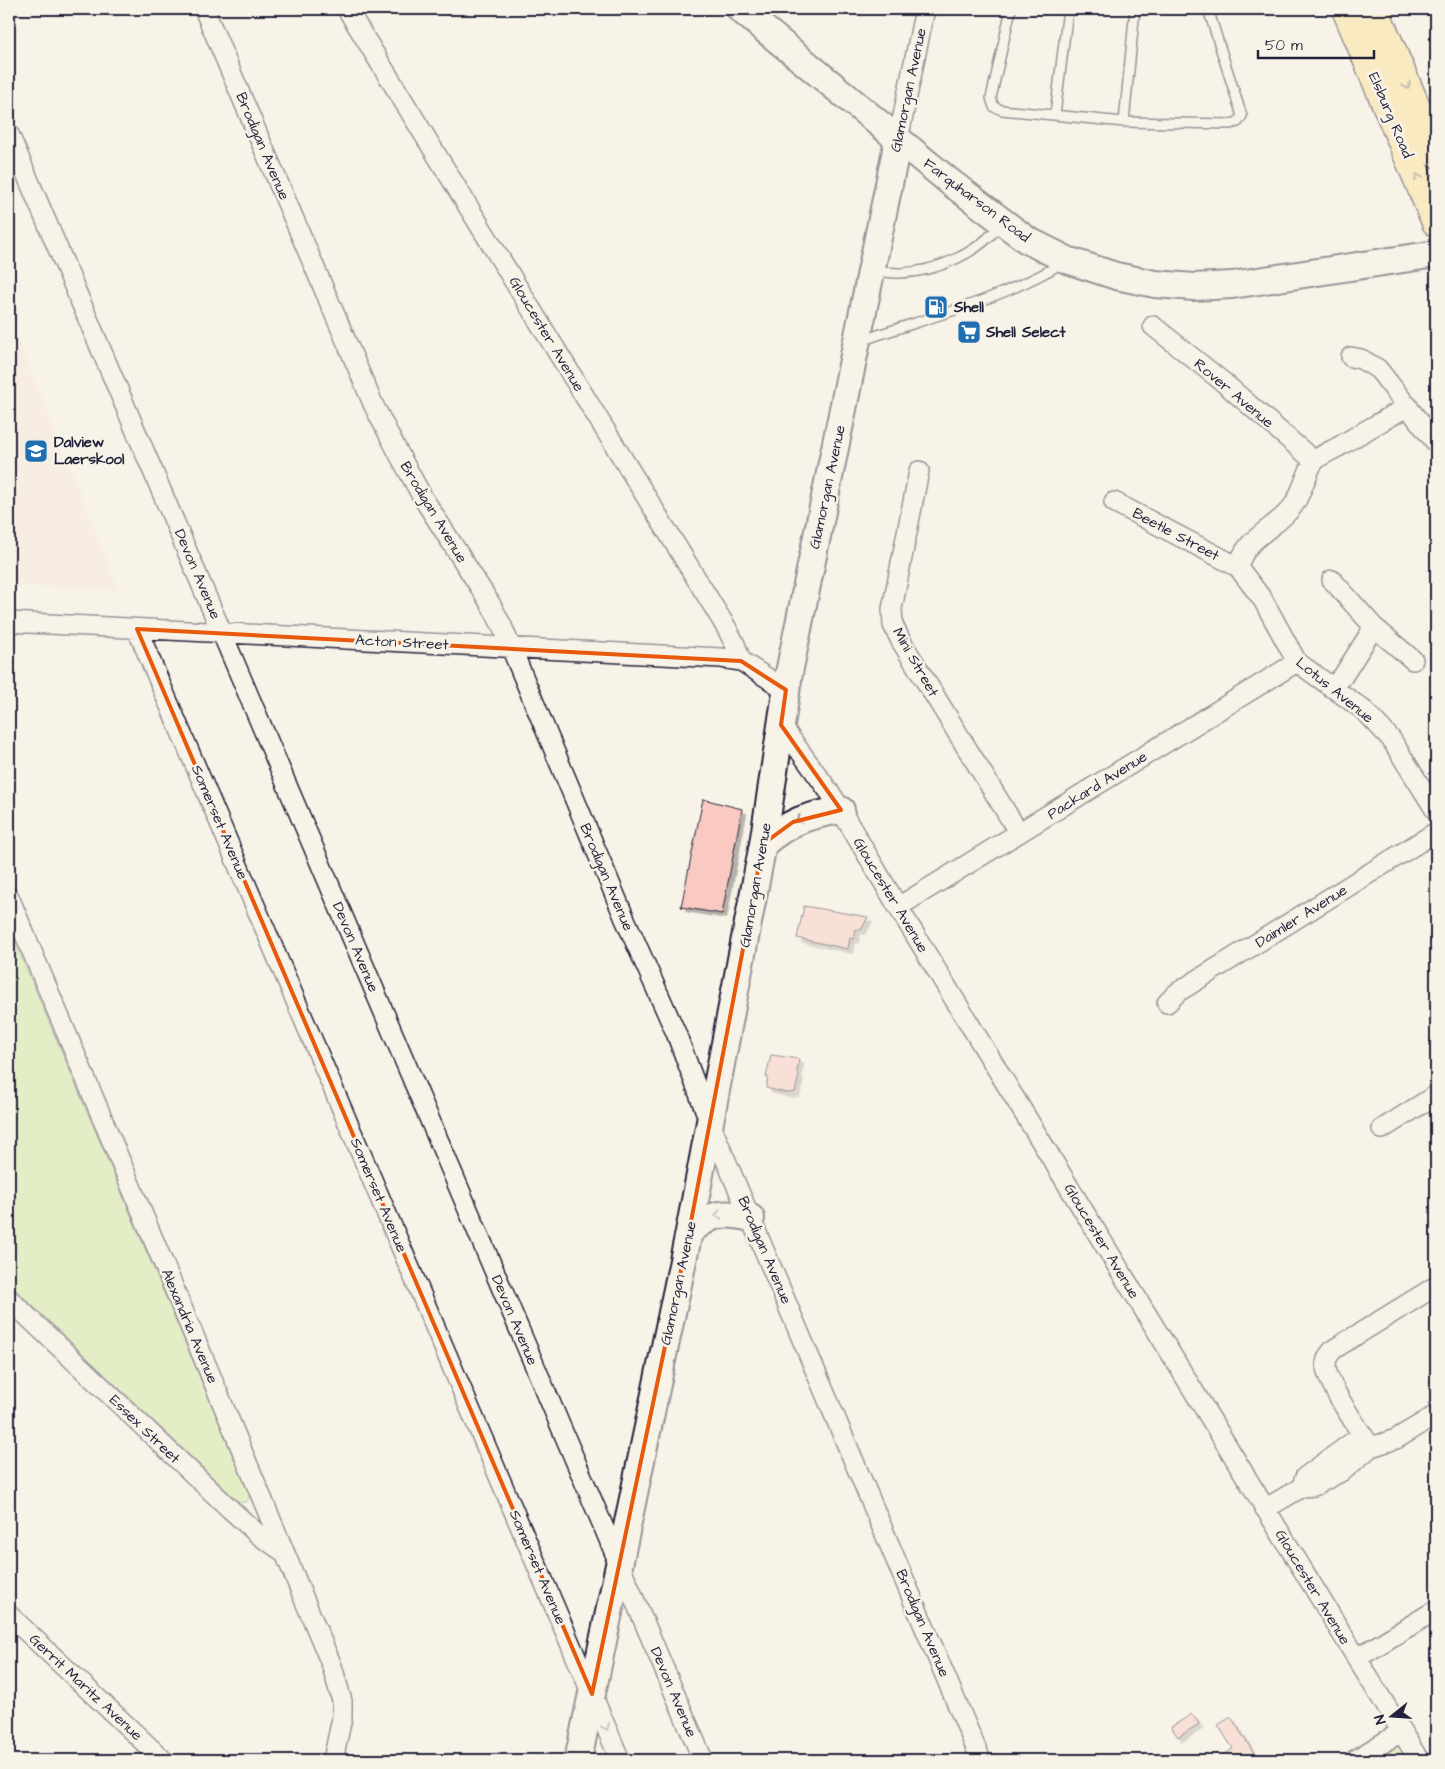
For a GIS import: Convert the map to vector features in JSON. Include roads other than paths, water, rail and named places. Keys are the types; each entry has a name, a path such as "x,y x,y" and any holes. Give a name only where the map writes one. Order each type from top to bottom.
{"main road":[{"name":"Elsburg Road","path":"1346,9 1436,222"},
{"name":"Elsburg Road","path":"1374,9 1436,153"}],"street":[{"name":"Brodigan Avenue","path":"204,9 374,406 423,498 490,602 512,647 625,920 676,1034 710,1123 981,1760"},
{"name":"Gloucester Avenue","path":"348,9 726,627 741,661"},
{"name":"Farquharson Road","path":"740,9 898,140 1002,222 1027,240 1067,260 1116,276 1155,284 1194,287 1232,285 1436,254"},
{"name":"Glamorgan Avenue","path":"578,1760 689,1232 763,844 786,690 925,9"},
{"name":"Devon Avenue","path":"9,134 703,1760"},
{"name":"Rover Avenue","path":"1153,326 1223,382 1314,461"},
{"path":"1351,357 1361,359 1378,369 1436,443"},
{"path":"1238,567 1240,558 1256,538 1280,520 1293,507 1314,461 1408,406"},
{"name":"Mini Street","path":"919,471 892,609 893,625 1019,833"},
{"name":"Beetle Street","path":"1114,502 1238,567"},
{"name":"Lotus Avenue","path":"1238,567 1263,600 1296,662 1365,711 1391,739 1434,802"},
{"path":"1332,580 1374,627 1413,660"},
{"name":"Acton Street","path":"9,622 721,658 741,661 786,690"},
{"path":"1332,688 1343,676 1374,627"},
{"name":"Somerset Avenue","path":"137,629 620,1760"},
{"name":"Packard Avenue","path":"898,907 1296,662"},
{"name":"Gloucester Avenue","path":"781,725 840,810 1419,1760"},
{"path":"763,844 793,822 814,815 840,810"},
{"name":"Daimler Avenue","path":"1167,1003 1178,992 1436,832"},
{"name":"Alexandria Avenue","path":"9,898 285,1553 338,1684 342,1701 342,1718 333,1760"},
{"path":"1382,1129 1436,1095"},
{"path":"689,1232 702,1221 712,1216 734,1214 751,1218"},
{"path":"1366,1441 1328,1378 1326,1367 1328,1356 1334,1349 1436,1286"},
{"name":"Essex Street","path":"9,1299 230,1509 260,1536 285,1553"},
{"path":"1265,1509 1302,1487 1306,1477 1344,1470 1366,1441 1396,1439 1436,1415"},
{"path":"1357,1658 1436,1610"},
{"name":"Gerrit Maritz Avenue","path":"9,1615 163,1760"},
{"path":"1355,1760 1401,1732"}],"lane":[{"path":"1010,9 991,98 994,107 1002,110 1124,122 1230,124 1238,122 1242,116 1208,9"},
{"path":"1055,115 1068,9"},
{"path":"1124,122 1135,9"},
{"path":"871,271 901,273 919,271 952,261 974,249 990,236 1002,222"},
{"path":"856,343 989,298 1031,281 1067,260"}],"place":[{"name":"Shell","path":"936,307"},
{"name":"Shell Select","path":"969,332"},
{"name":"Dalview Laerskool","path":"36,451"}]}
